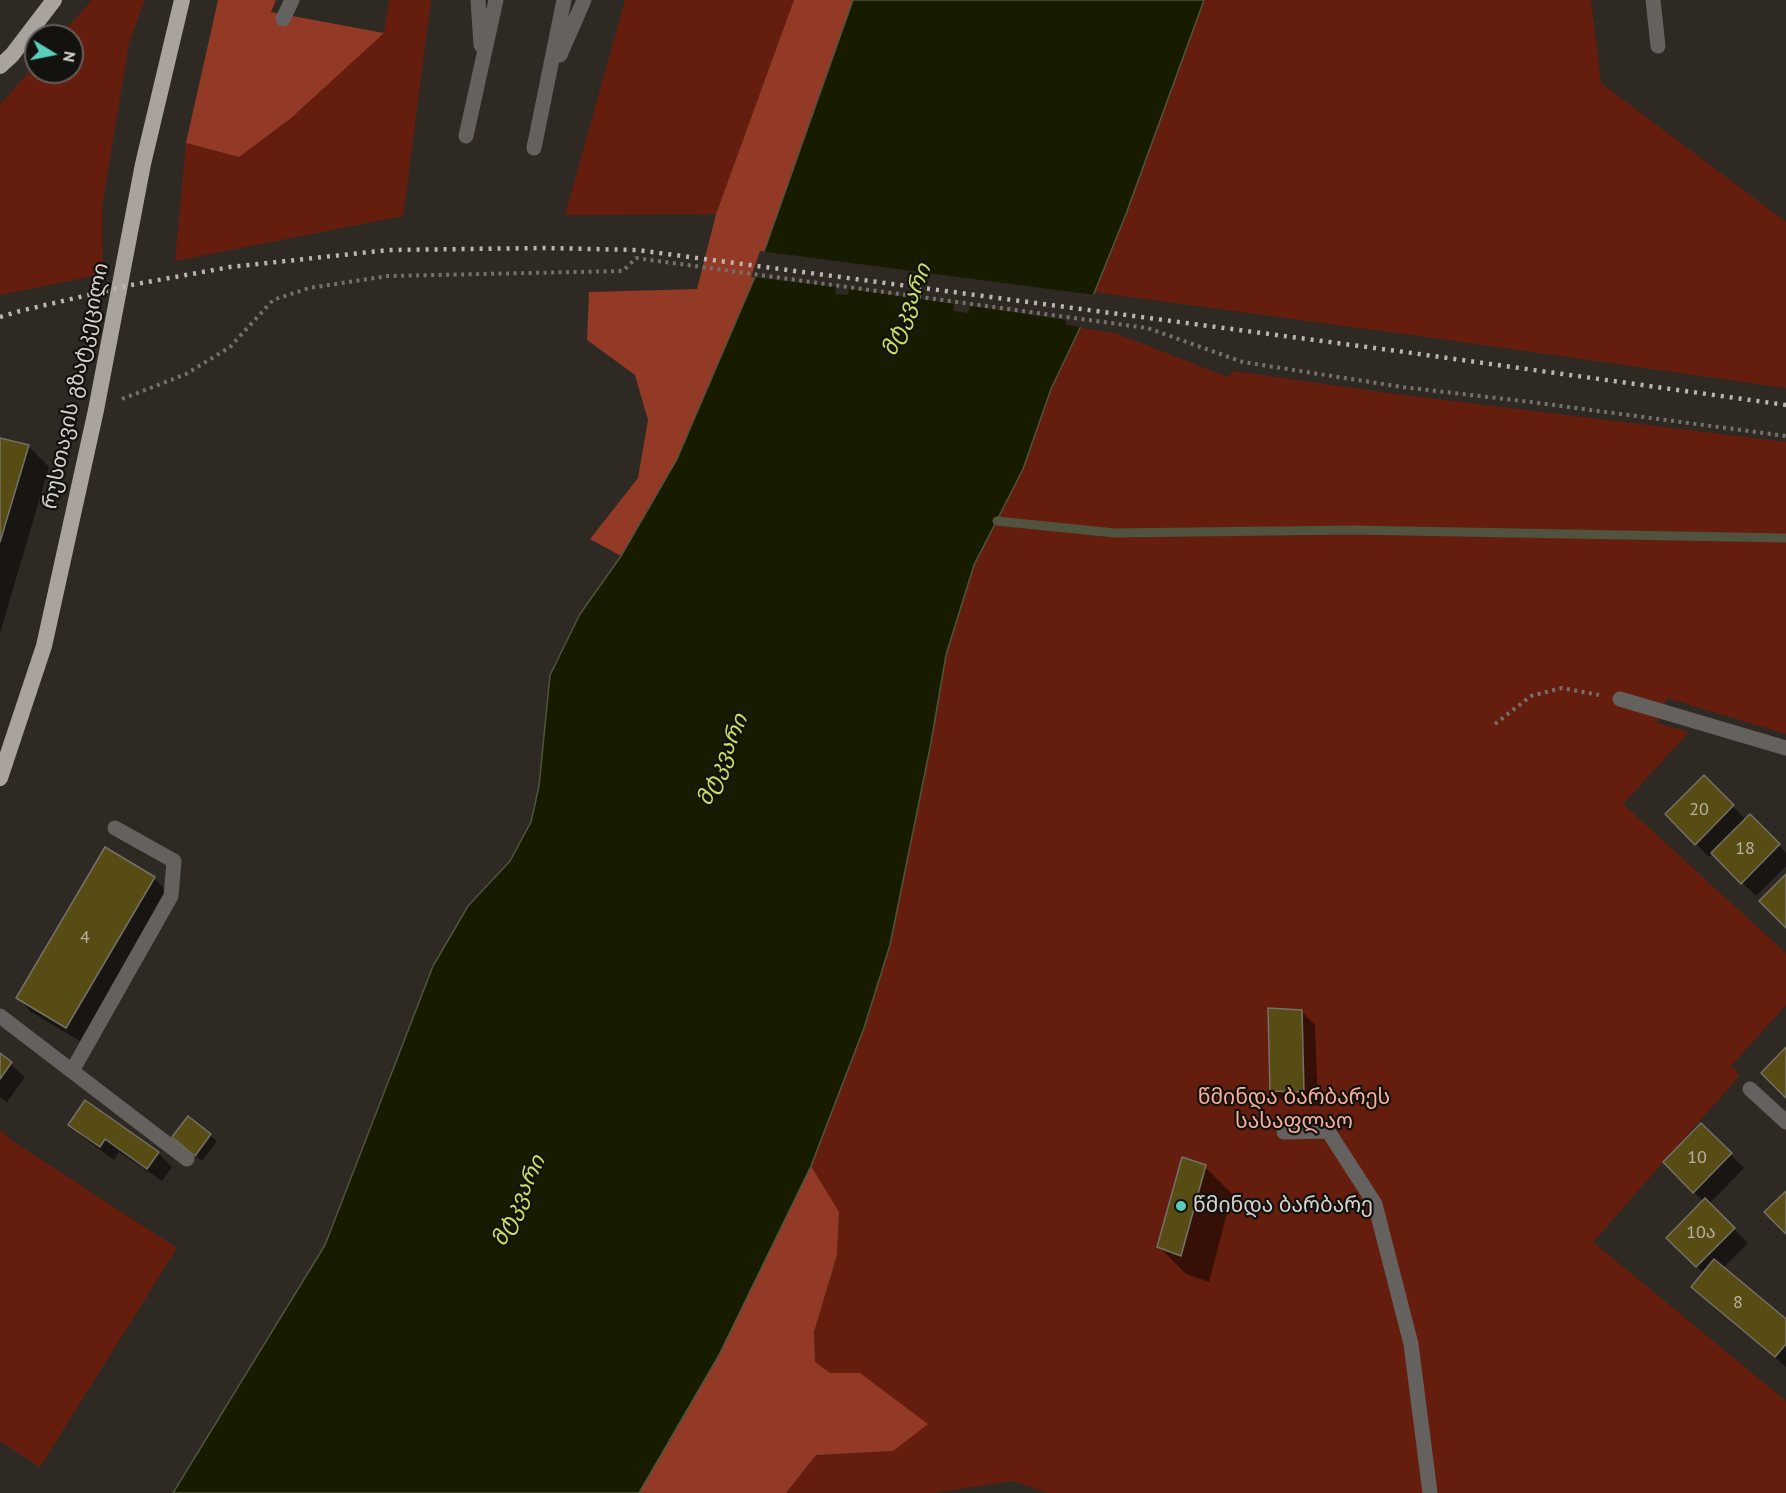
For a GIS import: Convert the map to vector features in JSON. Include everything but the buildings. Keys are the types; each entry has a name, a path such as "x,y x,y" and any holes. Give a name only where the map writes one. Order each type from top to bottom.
{"highway":[{"path":"0,66 12,55 54,0"},
{"name":"რუსთავის გზატკეცილი","path":"0,778 44,645 96,410 143,164 182,0"}],"street":[{"path":"283,19 292,0"},
{"path":"478,0 482,66"},
{"path":"466,136 496,0"},
{"path":"534,148 564,0"},
{"path":"549,80 584,0"},
{"path":"1653,0 1658,46"},
{"path":"1620,699 1786,748"},
{"path":"72,1071 171,896 174,861 115,828"},
{"path":"0,1016 187,1159"},
{"path":"1750,1089 1786,1122"},
{"path":"1284,1132 1328,1131 1375,1204 1411,1344 1430,1493"}],"path":[{"path":"96,410 186,374 230,347 273,300 309,288 388,276 623,271 636,258 1147,328 1243,362 1402,387 1786,436"},
{"path":"1495,724 1531,696 1562,688 1620,699"}],"green space":[{"path":"92,0 145,0 129,43 102,206 103,274 0,295 0,105 24,78 24,84 84,84 84,24 71,24"},
{"path":"389,0 431,0 403,216 175,261 186,143 239,157 384,33"},
{"path":"625,0 794,0 716,214 565,215"},
{"path":"1204,0 1591,0 1601,83 1786,222 1786,388 1093,292 1126,214"},
{"name":"წმინდა ბარბარეს სასაფლაო","path":"1080,328 1115,333 1228,377 1233,371 1396,394 1786,442 1786,734 1667,698 1657,723 1689,732 1623,804 1786,953 1786,1005 1731,1066 1740,1075 1593,1242 1786,1401 1786,1493 1048,1493 1013,1481 933,1493 786,1493 816,1455 893,1451 860,1373 829,1373 815,1362 814,1332 837,1255 839,1213 811,1166 864,1028 890,945 931,743 946,655 974,565 1023,469 1051,389"},
{"path":"0,1129 11,1140 177,1248 40,1467 0,1441"}],"shaded area":[{"path":"218,0 276,0 271,12 384,33 291,118 239,157 186,143"},
{"path":"794,0 853,0 755,277 677,459 621,556 590,539 638,478 648,420 635,375 587,340 589,292 697,289 716,214"},
{"path":"811,1166 839,1212 837,1255 814,1332 815,1362 830,1373 860,1373 928,1424 893,1451 816,1455 786,1493 639,1493 719,1355"}],"water":[{"name":"მტკვარი","path":"853,0 1204,0 1126,214 1080,328 1051,389 1023,469 974,565 946,655 931,743 890,945 864,1028 811,1166 719,1355 639,1493 173,1493 325,1245 433,966 468,906 510,861 531,822 539,786 550,675 580,614 621,556 677,459 755,277"}],"pier":[{"path":"760,251 1095,295 1082,327 1066,325 1065,320 970,306 968,313 953,311 954,304 849,289 848,295 835,294 836,287 751,277"}],"waterway":[{"path":"997,521 1115,533 1353,530 1786,538"}],"railway":[{"path":"0,317 131,285 230,267 389,250 545,248 637,250 1786,405"}],"place":[{"name":"წმინდა ბარბარე","path":"1181,1206"}]}
